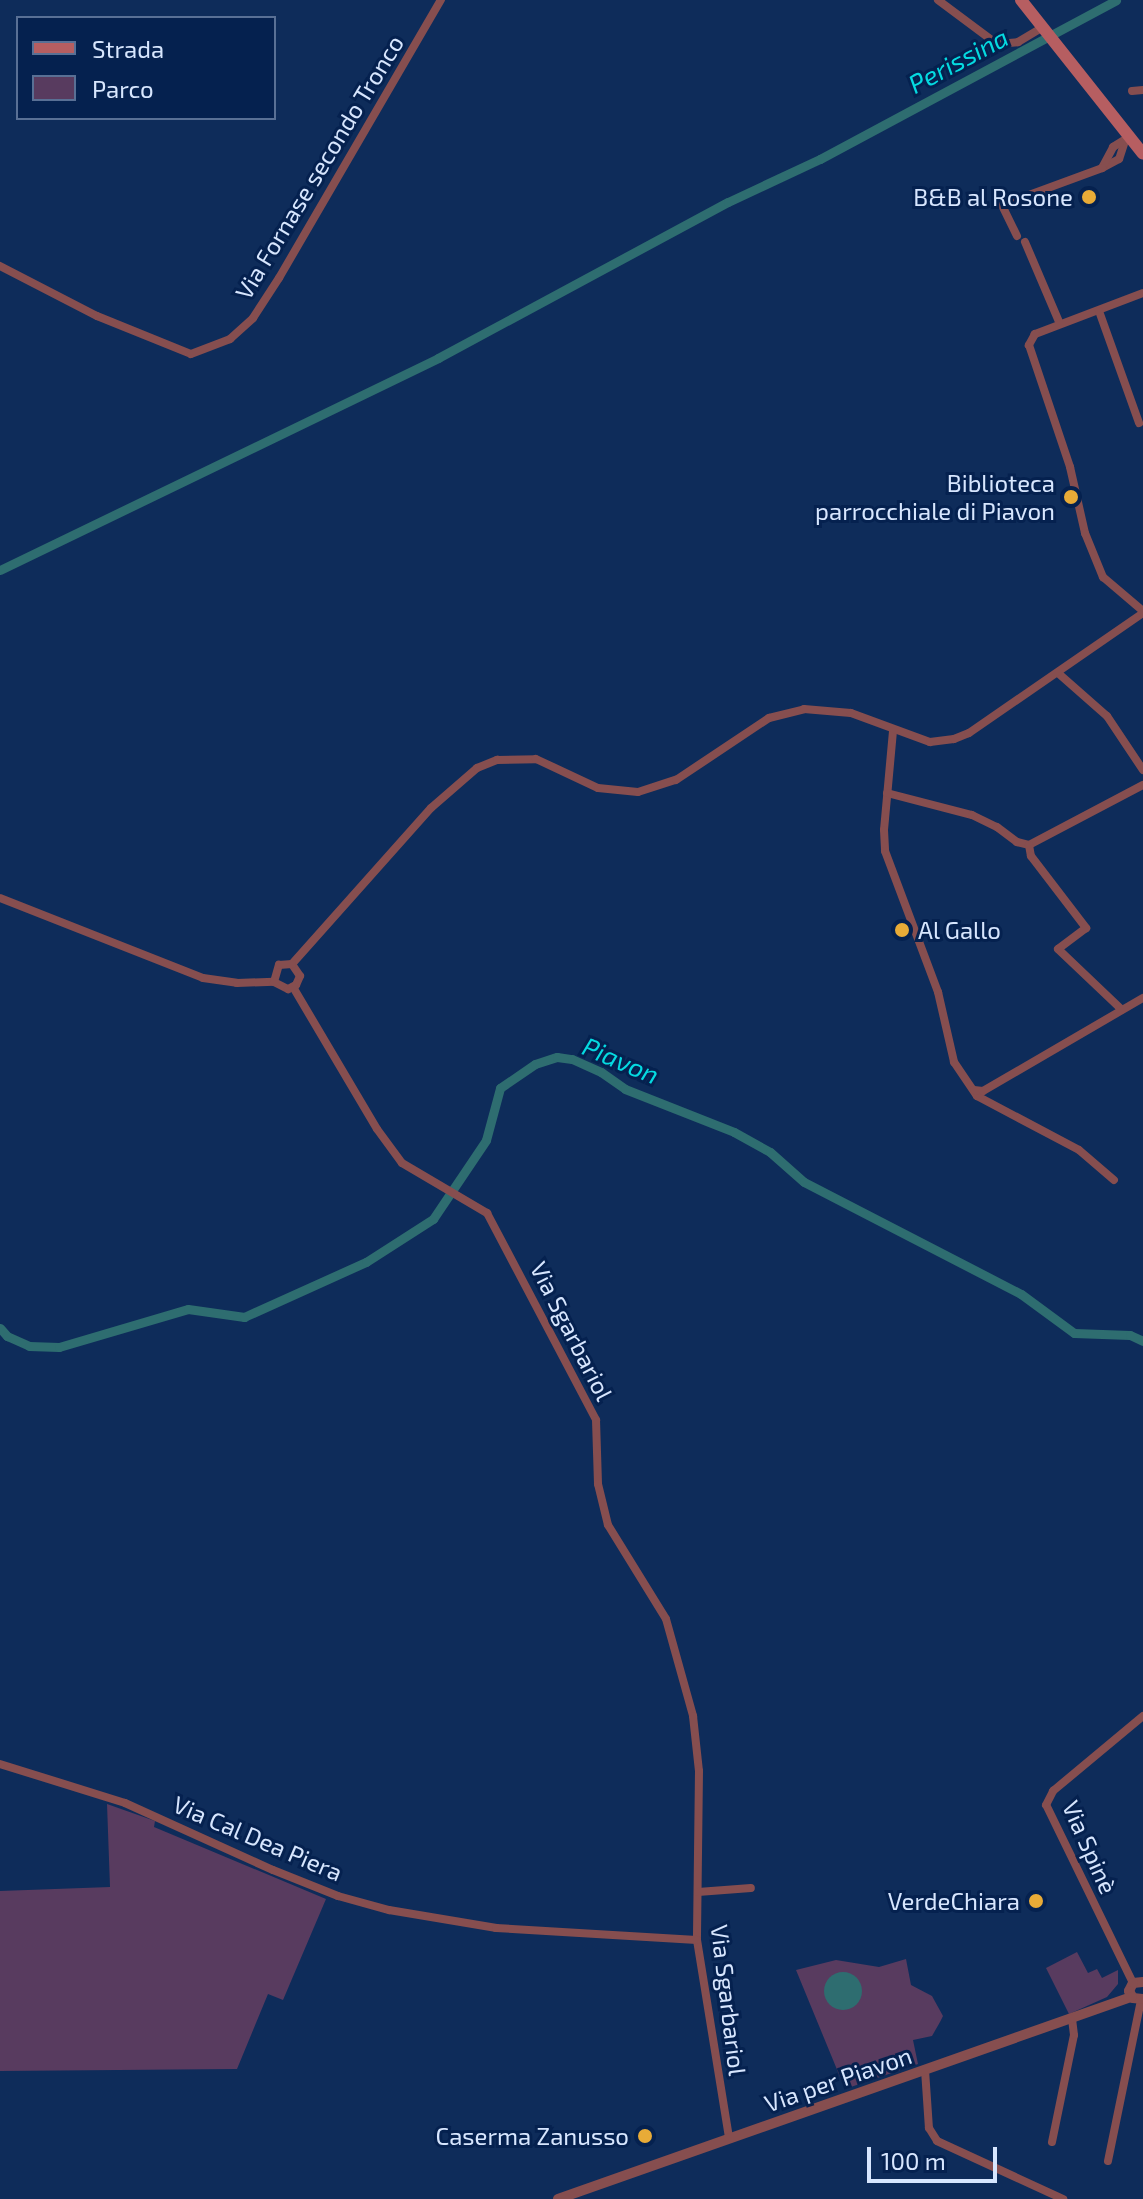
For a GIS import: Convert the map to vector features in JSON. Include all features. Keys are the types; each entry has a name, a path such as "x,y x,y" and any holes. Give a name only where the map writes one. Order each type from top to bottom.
{"main road":[{"path":"1021,0 1127,139 1143,154"}],"street":[{"name":"Via Fornase secondo Tronco","path":"0,266 97,316 191,354 230,339 253,318 279,278 441,0"},
{"path":"938,0 997,44 1018,42 1043,27"},
{"path":"1132,91 1143,90"},
{"path":"1017,236 1002,205 1102,168 1119,159 1127,139"},
{"path":"1025,242 1060,324"},
{"path":"274,982 273,974 279,965 292,964 431,808 477,768 497,760 536,759 598,788 638,792 676,780 769,718 785,711 828,709 851,713 893,731 930,742 954,739 969,733 1143,612 1103,577 1085,533 1070,467 1030,350 1035,334 1143,293"},
{"path":"1099,311 1139,423"},
{"path":"1058,673 1107,716 1143,770"},
{"path":"893,731 884,830 889,865 938,992 954,1062 963,1081 980,1098 1079,1150 1114,1180"},
{"path":"887,793 972,815 997,827 1017,842 1029,845 1143,785"},
{"path":"1029,845 1031,856 1086,928 1058,949 1122,1010"},
{"path":"0,898 203,978 237,983 274,982 283,989 293,987"},
{"name":"Via Sgarbariol","path":"292,964 300,976 293,987 391,1149 410,1169 476,1203 494,1223 583,1392 599,1435 598,1484 608,1525 666,1619 697,1736 697,1940 729,2138"},
{"path":"974,1090 983,1091 1143,998"},
{"name":"Via Spinè","path":"1138,1983 1046,1805 1053,1791 1143,1716"},
{"name":"Via Cal Dea Piera","path":"0,1764 125,1803 273,1870 338,1896 389,1910 496,1928 697,1940"},
{"path":"698,1892 751,1888"},
{"path":"1108,2161 1138,1999 1138,1983"},
{"name":"Via per Piavon","path":"558,2199 1072,2018 1138,1999"},
{"path":"1052,2142 1074,2035 1072,2018"},
{"path":"925,2070 929,2128 937,2141 1063,2199"}],"green space":[{"path":"107,1804 155,1821 154,1827 326,1899 283,2000 268,1994 237,2069 0,2071 0,1891 110,1887"},
{"path":"1077,1952 1088,1973 1097,1969 1102,1978 1118,1970 1118,1984 1107,1997 1069,2014 1046,1968"},
{"path":"906,1959 911,1985 932,1996 943,2016 932,2036 913,2040 918,2064 845,2089 796,1970 836,1960 879,1967"}],"shaded area":[{"path":"843,1972 857,1977 862,1991 857,2005 843,2010 829,2005 824,1991 829,1977"}],"waterway":[{"name":"Perissina","path":"0,570 438,358 728,202 820,159 1116,0"},
{"name":"Piavon","path":"0,1328 7,1336 29,1346 59,1347 188,1309 244,1317 366,1262 433,1219 486,1140 500,1088 535,1064 557,1057 572,1059 601,1072 625,1089 734,1132 770,1152 804,1182 1021,1294 1074,1333 1130,1335 1143,1341"}],"place":[{"name":"B&B al Rosone","path":"1089,197"},
{"name":"Biblioteca parrocchiale di Piavon","path":"1071,497"},
{"name":"Al Gallo","path":"902,930"},
{"name":"VerdeChiara","path":"1036,1901"},
{"name":"Caserma Zanusso","path":"645,2136"}]}
